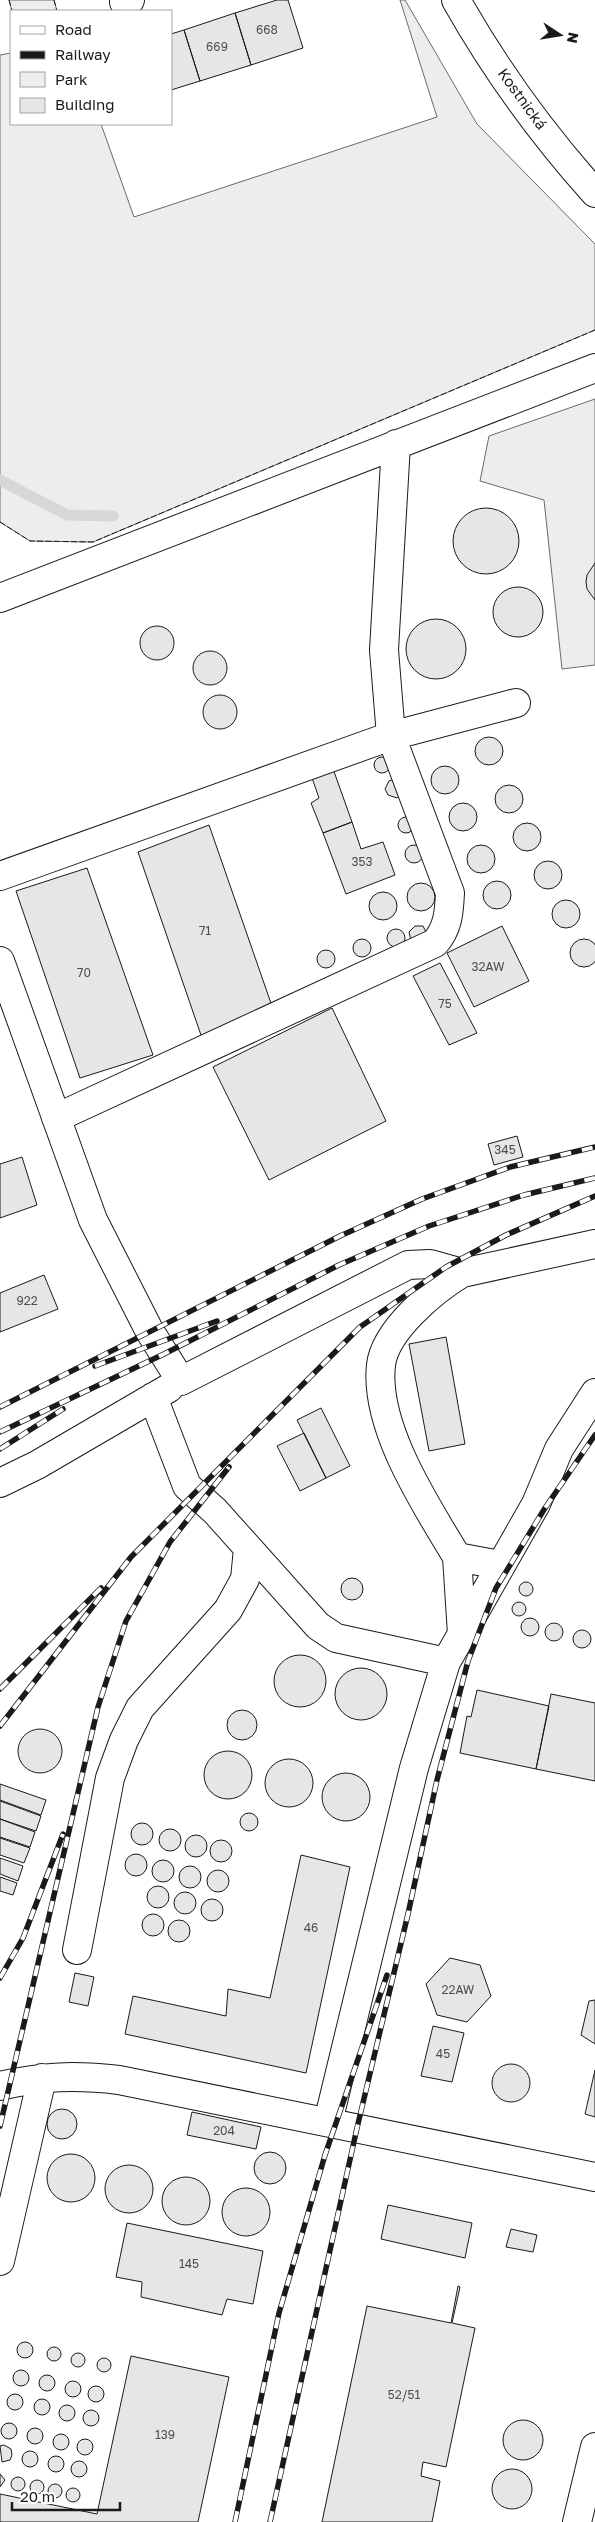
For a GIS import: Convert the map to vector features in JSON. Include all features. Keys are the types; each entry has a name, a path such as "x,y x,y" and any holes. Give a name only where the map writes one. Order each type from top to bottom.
{"street":[{"name":"Kostnická","path":"456,0 512,88 574,169 595,193"},
{"path":"0,598 595,368"},
{"path":"56,1118 435,943 444,932 449,914 450,893 391,736 384,650 396,444"},
{"path":"0,876 391,736 516,703"},
{"path":"0,961 93,1220 149,1330 181,1381"},
{"path":"462,1634 457,1557 400,1458 381,1394 381,1364 390,1341 400,1326 448,1282 462,1273 595,1244"},
{"path":"0,1483 37,1464 181,1381 408,1265 430,1264 462,1273"},
{"path":"328,2122 414,1768 446,1662 500,1564 536,1504 559,1449 595,1393"},
{"path":"153,1397 187,1486 215,1511 318,1626 336,1638 446,1662"},
{"path":"77,1950 110,1778 124,1740 140,1708 228,1610 245,1579 248,1549"},
{"path":"457,1557 500,1564"},
{"path":"0,2086 42,2078 79,2075 119,2080 595,2177"},
{"path":"0,2261 42,2078"},
{"path":"577,2522 595,2447"}],"green space":[{"path":"9,0 54,0 57,10 12,10"},
{"path":"400,0 405,0 477,124 595,244 595,330 93,542 30,541 0,522 0,55 10,53 10,125 101,125 134,217 437,117"},
{"path":"595,399 595,665 562,669 544,500 480,481 489,436"}],"building":[{"path":"277,0 288,0 303,48 251,65 235,13"},
{"path":"235,13 251,65 200,81 184,30"},
{"path":"184,30 200,81 172,90 172,34"},
{"path":"480,508 492,508 510,517 517,528 519,541 517,554 510,565 499,572 480,574 467,569 458,560 453,547 453,535 458,522 467,513"},
{"path":"595,563 595,600 587,589 586,582 587,575"},
{"path":"513,587 523,587 536,594 543,607 543,617 536,630 523,637 513,637 504,633 497,626 493,617 493,607 497,598 504,591"},
{"path":"430,619 442,619 458,627 464,637 466,649 464,661 458,671 442,679 430,679 414,671 406,655 406,643 414,627"},
{"path":"157,626 164,627 169,631 173,636 173,650 169,655 164,659 157,660 150,659 145,655 141,650 140,643 141,636 145,631 150,627"},
{"path":"210,651 217,652 222,656 226,661 226,675 222,680 217,684 210,685 203,684 198,680 194,675 193,668 194,661 198,656 203,652"},
{"path":"220,695 227,696 232,700 236,705 236,719 232,724 227,728 220,729 213,728 208,724 204,719 203,712 204,705 208,700 213,696"},
{"path":"489,737 499,741 503,751 499,761 489,765 479,761 475,751 479,741"},
{"path":"379,757 385,757 390,762 388,771 379,773 374,768 374,762"},
{"path":"332,766 352,822 323,833 311,803 319,798 311,775"},
{"path":"445,766 455,770 459,780 455,790 445,794 435,790 431,780 435,770"},
{"path":"394,779 399,796 397,798 388,795 385,789 389,781"},
{"path":"509,785 519,789 523,799 519,809 509,813 499,809 495,799 499,789"},
{"path":"463,803 473,807 477,817 473,827 463,831 453,827 449,817 453,807"},
{"path":"403,817 409,817 414,822 412,831 403,833 398,828 398,822"},
{"path":"352,822 361,849 383,842 395,875 346,894 323,833"},
{"path":"527,823 537,827 541,837 537,847 527,851 517,847 513,837 517,827"},
{"path":"209,825 273,1009 203,1041 138,852"},
{"path":"414,845 420,848 423,854 420,860 414,863 408,860 405,854 408,848"},
{"path":"481,845 491,849 495,859 491,869 481,873 471,869 467,859 471,849"},
{"path":"548,861 558,865 562,875 558,885 548,889 538,885 534,875 538,865"},
{"path":"87,868 153,1055 80,1078 16,891"},
{"path":"497,881 507,885 511,895 507,905 497,909 487,905 483,895 487,885"},
{"path":"421,883 431,887 435,897 431,907 421,911 411,907 407,897 411,887"},
{"path":"383,892 393,896 397,906 393,916 383,920 373,916 369,906 373,896"},
{"path":"566,900 576,904 580,914 576,924 566,928 556,924 552,914 556,904"},
{"path":"415,926 423,926 427,934 411,941 409,932"},
{"path":"502,926 529,981 474,1007 447,953"},
{"path":"396,929 402,932 405,938 402,944 396,947 390,944 387,938 390,932"},
{"path":"362,939 368,942 371,948 368,954 362,957 356,954 353,948 356,942"},
{"path":"584,939 594,943 596,946 596,960 594,963 584,967 574,963 570,953 574,943"},
{"path":"326,950 332,953 335,959 332,965 326,968 320,965 317,959 320,953"},
{"path":"440,963 477,1033 449,1045 413,976"},
{"path":"332,1008 386,1121 269,1180 213,1067"},
{"path":"517,1136 523,1157 494,1165 488,1144"},
{"path":"22,1157 37,1205 0,1218 0,1164"},
{"path":"44,1275 58,1309 0,1332 0,1293"},
{"path":"446,1337 465,1444 429,1451 409,1344"},
{"path":"321,1408 350,1466 326,1478 297,1420"},
{"path":"304,1433 326,1478 300,1491 277,1446"},
{"path":"352,1578 360,1581 363,1589 360,1597 352,1600 344,1597 341,1589 344,1581"},
{"path":"526,1582 531,1584 533,1589 531,1594 526,1596 521,1594 519,1589 521,1584"},
{"path":"519,1602 524,1604 526,1609 524,1614 519,1616 514,1614 512,1609 514,1604"},
{"path":"526,1618 534,1618 539,1623 537,1634 526,1636 521,1631 521,1623"},
{"path":"550,1623 558,1623 563,1628 561,1639 550,1641 545,1636 545,1628"},
{"path":"578,1630 586,1630 591,1635 589,1646 578,1648 573,1643 573,1635"},
{"path":"295,1655 305,1655 319,1662 326,1676 326,1686 319,1700 305,1707 295,1707 285,1703 278,1696 274,1686 274,1676 278,1666 285,1659"},
{"path":"356,1668 366,1668 380,1675 387,1689 387,1699 380,1713 366,1720 356,1720 346,1716 339,1709 335,1699 335,1689 339,1679 346,1672"},
{"path":"477,1690 549,1706 536,1769 460,1753 467,1716 471,1717"},
{"path":"551,1694 595,1703 595,1781 536,1769"},
{"path":"242,1710 248,1711 256,1719 256,1731 248,1739 242,1740 236,1739 228,1731 227,1725 228,1719 236,1711"},
{"path":"36,1729 44,1729 56,1735 62,1751 56,1767 44,1773 36,1773 24,1767 18,1755 18,1747 24,1735"},
{"path":"223,1751 233,1751 245,1758 252,1770 252,1780 245,1792 233,1799 223,1799 215,1795 208,1788 204,1780 204,1770 208,1762 215,1755"},
{"path":"289,1759 298,1761 306,1766 311,1774 313,1783 311,1792 306,1800 298,1805 289,1807 280,1805 272,1800 267,1792 265,1783 267,1774 272,1766 280,1761"},
{"path":"341,1773 351,1773 363,1780 370,1792 370,1802 363,1814 351,1821 341,1821 333,1817 326,1810 322,1802 322,1792 326,1784 333,1777"},
{"path":"0,1784 46,1800 41,1815 0,1800"},
{"path":"0,1801 41,1816 36,1831 0,1819"},
{"path":"249,1813 255,1816 258,1822 255,1828 249,1831 243,1828 240,1822 243,1816"},
{"path":"0,1819 35,1832 30,1847 0,1837"},
{"path":"138,1823 146,1823 153,1830 153,1838 146,1845 138,1845 131,1838 131,1830"},
{"path":"170,1829 178,1832 181,1840 178,1848 170,1851 162,1848 159,1840 162,1832"},
{"path":"192,1835 200,1835 207,1842 207,1850 200,1857 192,1857 185,1850 185,1842"},
{"path":"0,1838 30,1848 24,1863 0,1855"},
{"path":"217,1840 225,1840 232,1847 232,1855 225,1862 217,1862 210,1855 210,1847"},
{"path":"132,1854 140,1854 147,1861 147,1869 140,1876 132,1876 125,1869 125,1861"},
{"path":"301,1855 350,1867 306,2073 125,2034 133,1996 226,2016 228,1989 270,1998"},
{"path":"0,1858 23,1866 18,1881 0,1874"},
{"path":"159,1860 167,1860 174,1867 174,1875 167,1882 159,1882 152,1875 152,1867"},
{"path":"186,1866 194,1866 201,1873 201,1881 194,1888 186,1888 179,1881 179,1873"},
{"path":"214,1870 222,1870 229,1877 229,1885 222,1892 214,1892 207,1885 207,1877"},
{"path":"0,1877 17,1883 13,1895 0,1891"},
{"path":"154,1886 162,1886 169,1893 169,1901 162,1908 154,1908 147,1901 147,1893"},
{"path":"181,1892 189,1892 196,1899 196,1907 189,1914 181,1914 174,1907 174,1899"},
{"path":"208,1899 216,1899 223,1906 223,1914 216,1921 208,1921 201,1914 201,1906"},
{"path":"149,1914 157,1914 164,1921 164,1929 157,1936 149,1936 142,1929 142,1921"},
{"path":"175,1920 183,1920 190,1927 190,1935 183,1942 175,1942 168,1935 168,1927"},
{"path":"450,1958 480,1965 491,1996 467,2022 437,2015 426,1984"},
{"path":"75,1973 94,1977 88,2006 69,2002"},
{"path":"595,2000 595,2044 581,2035 589,2001"},
{"path":"433,2026 464,2033 452,2082 421,2076"},
{"path":"511,2064 524,2070 530,2083 524,2096 511,2102 498,2096 492,2083 498,2070"},
{"path":"595,2070 595,2117 585,2114"},
{"path":"62,2109 73,2113 77,2124 73,2135 62,2139 51,2135 47,2124 51,2113"},
{"path":"192,2112 261,2127 256,2149 187,2135"},
{"path":"270,2152 276,2153 281,2157 285,2162 285,2174 281,2179 276,2183 270,2184 264,2183 259,2179 255,2174 254,2168 255,2162 259,2157 264,2153"},
{"path":"66,2154 76,2154 88,2161 95,2173 95,2183 88,2195 76,2202 66,2202 58,2198 51,2191 47,2183 47,2173 51,2165 58,2158"},
{"path":"129,2165 138,2167 146,2172 151,2180 153,2189 151,2198 146,2206 138,2211 129,2213 120,2211 112,2206 107,2198 105,2189 107,2180 112,2172 120,2167"},
{"path":"186,2177 195,2179 203,2184 208,2192 210,2201 208,2210 203,2218 195,2223 186,2225 177,2223 169,2218 164,2210 162,2201 164,2192 169,2184 177,2179"},
{"path":"246,2188 255,2190 263,2195 268,2203 270,2212 268,2221 263,2229 255,2234 246,2236 237,2234 229,2229 224,2221 222,2212 224,2203 229,2195 237,2190"},
{"path":"388,2205 472,2223 465,2258 381,2239"},
{"path":"127,2223 263,2251 253,2304 227,2299 222,2315 141,2297 142,2282 116,2277"},
{"path":"511,2229 537,2235 533,2252 506,2247"},
{"path":"458,2286 460,2287 452,2323 475,2328 446,2467 423,2462 421,2476 440,2481 432,2522 322,2522 367,2306 451,2323"},
{"path":"22,2342 28,2342 33,2347 31,2356 22,2358 17,2353 17,2347"},
{"path":"54,2347 59,2349 61,2354 59,2359 54,2361 49,2359 47,2354 49,2349"},
{"path":"78,2353 83,2355 85,2360 83,2365 78,2367 73,2365 71,2360 73,2355"},
{"path":"131,2356 229,2377 198,2522 0,2522 0,2494 97,2514"},
{"path":"104,2358 109,2360 111,2365 109,2370 104,2372 99,2370 97,2365 99,2360"},
{"path":"18,2370 24,2370 29,2375 27,2384 18,2386 13,2381 13,2375"},
{"path":"44,2375 50,2375 55,2380 53,2389 44,2391 39,2386 39,2380"},
{"path":"70,2381 76,2381 81,2386 79,2395 70,2397 65,2392 65,2386"},
{"path":"93,2386 99,2386 104,2391 102,2400 93,2402 88,2397 88,2391"},
{"path":"12,2394 18,2394 23,2399 21,2408 12,2410 7,2405 7,2399"},
{"path":"39,2399 45,2399 50,2404 48,2413 39,2415 34,2410 34,2404"},
{"path":"64,2405 70,2405 75,2410 73,2419 64,2421 59,2416 59,2410"},
{"path":"88,2410 94,2410 99,2415 97,2424 88,2426 83,2421 83,2415"},
{"path":"527,2420 534,2423 540,2429 543,2440 542,2448 534,2457 527,2460 519,2460 512,2457 504,2448 503,2436 506,2429 515,2421"},
{"path":"6,2423 12,2423 17,2428 15,2437 6,2439 1,2434 1,2428"},
{"path":"32,2428 38,2428 43,2433 41,2442 32,2444 27,2439 27,2433"},
{"path":"58,2434 64,2434 69,2439 67,2448 58,2450 53,2445 53,2439"},
{"path":"82,2439 88,2439 93,2444 91,2453 82,2455 77,2450 77,2444"},
{"path":"4,2445 11,2449 12,2455 10,2460 2,2462 0,2446"},
{"path":"27,2451 33,2451 38,2456 36,2465 27,2467 22,2462 22,2456"},
{"path":"53,2456 59,2456 64,2461 62,2470 53,2472 48,2467 48,2461"},
{"path":"76,2461 82,2461 87,2466 85,2475 76,2477 71,2472 71,2466"},
{"path":"516,2469 523,2472 529,2478 532,2489 531,2497 523,2506 516,2509 508,2509 501,2506 493,2497 492,2485 495,2478 504,2470"},
{"path":"0,2474 5,2480 0,2487"},
{"path":"18,2477 23,2479 25,2484 23,2489 18,2491 13,2489 11,2484 13,2479"},
{"path":"37,2480 42,2482 44,2487 42,2492 37,2494 32,2492 30,2487 32,2482"},
{"path":"55,2484 60,2486 62,2491 60,2496 55,2498 50,2496 48,2491 50,2486"},
{"path":"73,2488 78,2490 80,2495 78,2500 73,2502 68,2500 66,2495 68,2490"}],"waterway":[{"path":"0,480 67,515 113,516"}],"railway":[{"path":"0,1407 340,1236 422,1199 510,1167 595,1147"},
{"path":"0,1432 164,1354 339,1265 429,1226 524,1195 595,1178"},
{"path":"0,1726 131,1557 360,1327 446,1267 506,1235 595,1196"},
{"path":"95,1366 217,1321"},
{"path":"0,1449 63,1409"},
{"path":"270,2522 357,2128 408,1914 437,1780 468,1661 496,1588 545,1508 595,1435"},
{"path":"0,2126 98,1707 126,1621 170,1542 229,1467"},
{"path":"0,1689 101,1588"},
{"path":"0,1978 23,1938 63,1834"},
{"path":"235,2522 279,2313 325,2155 387,1975"}],"fence":[{"path":"9,0 12,10"},
{"path":"54,0 57,10"},
{"path":"0,522 30,541 93,542 595,330"}]}
